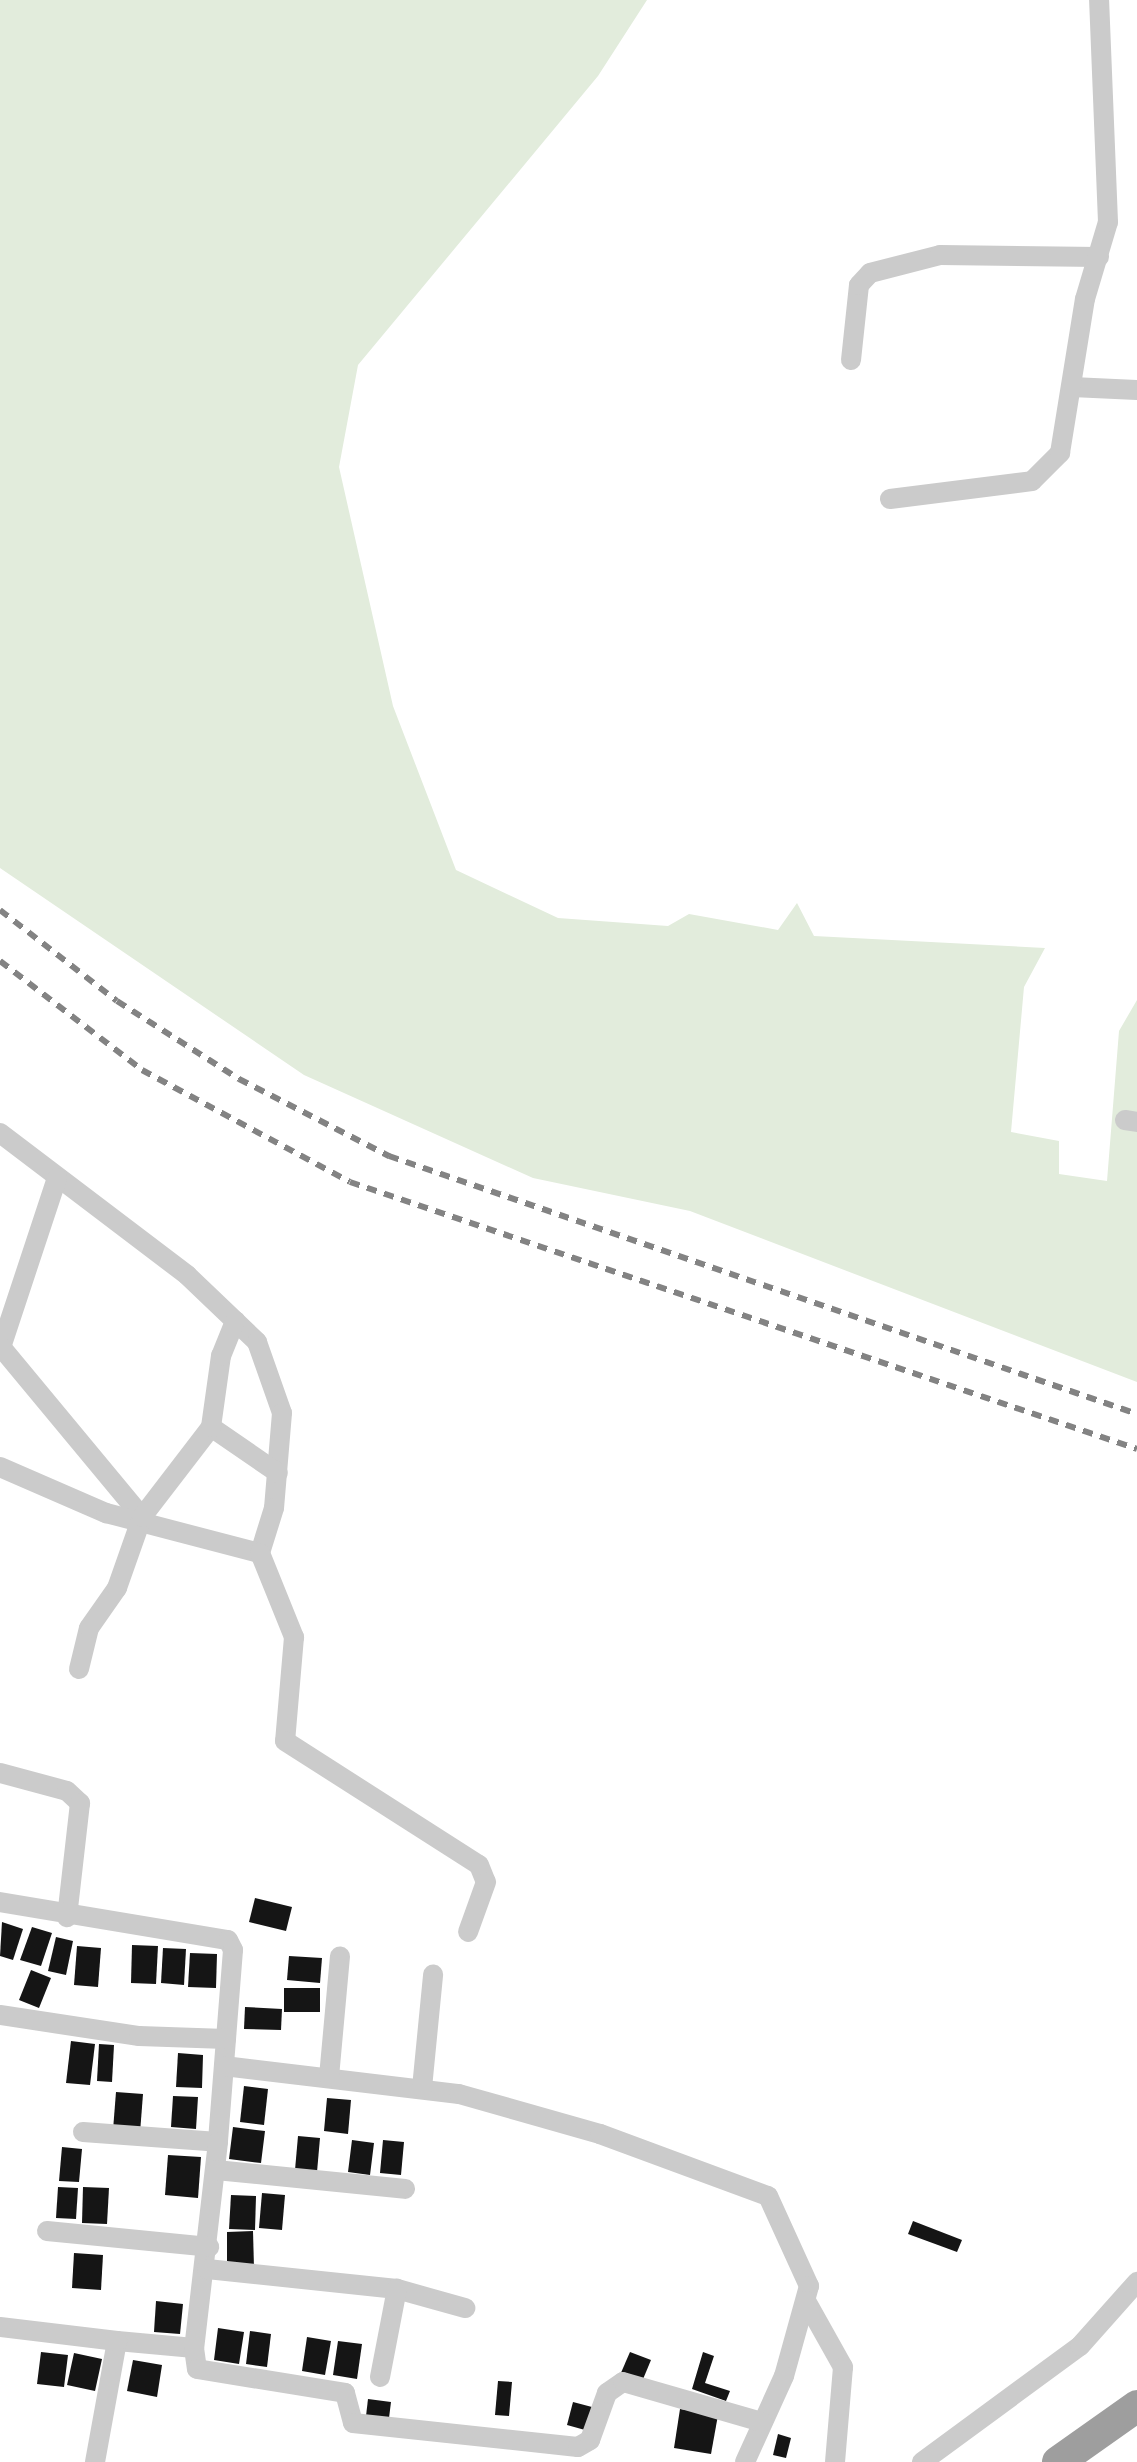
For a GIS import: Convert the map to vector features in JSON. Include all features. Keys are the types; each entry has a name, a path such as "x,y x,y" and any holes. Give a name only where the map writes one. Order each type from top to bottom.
{"highway":[{"path":"1058,2462 1137,2406"}],"street":[{"path":"890,498 1048,473 1060,453 1108,222 1099,0"},
{"path":"851,360 860,286 870,273 940,255 1099,257"},
{"path":"1072,388 1137,390"},
{"path":"0,1132 235,1320 274,1372 282,1413 278,1472 260,1553 294,1636 285,1741 479,1865 486,1882 468,1932"},
{"path":"57,1178 1,1347 142,1517"},
{"path":"79,1669 89,1628 117,1588 142,1517 211,1427 220,1356 235,1320"},
{"path":"211,1427 278,1472"},
{"path":"0,1467 106,1513 142,1517 260,1553"},
{"path":"0,1774 67,1791 80,1803 67,1917"},
{"path":"0,1902 67,1917 228,1940 234,1950 207,2269 194,2348 198,2369 346,2393 353,2423 578,2448 590,2440 607,2392 622,2382 762,2422"},
{"path":"329,2076 340,1957"},
{"path":"422,2088 433,1975"},
{"path":"0,2014 139,2036 226,2040"},
{"path":"224,2066 422,2088 600,2134 752,2185 783,2218 808,2280 806,2301 745,2462"},
{"path":"83,2132 218,2142"},
{"path":"216,2170 405,2189"},
{"path":"47,2231 209,2247"},
{"path":"207,2269 397,2289 465,2308"},
{"path":"922,2462 1080,2346 1137,2282"},
{"path":"380,2377 397,2289"},
{"path":"806,2301 842,2367 834,2462"},
{"path":"0,2328 194,2348"},
{"path":"96,2462 117,2341"}],"green space":[{"path":"0,0 647,0 598,76 358,365 339,467 393,706 456,870 558,918 668,926 689,914 778,930 797,903 814,936 1045,948 1024,987 1011,1132 1059,1141 1059,1174 1107,1181 1119,1031 1137,1000 1137,1382 690,1211 533,1178 304,1075 0,868"}],"building":[{"path":"255,1898 292,1907 286,1931 249,1922"},
{"path":"2,1922 23,1929 13,1960 0,1956"},
{"path":"32,1927 52,1933 41,1966 20,1960"},
{"path":"56,1937 73,1941 66,1975 48,1971"},
{"path":"132,1945 158,1946 156,1984 131,1983"},
{"path":"77,1946 101,1948 98,1987 74,1985"},
{"path":"163,1948 186,1949 184,1985 161,1983"},
{"path":"190,1953 217,1954 216,1988 188,1987"},
{"path":"289,1956 322,1958 320,1983 287,1980"},
{"path":"31,1970 51,1978 39,2008 19,2000"},
{"path":"284,1988 320,1988 320,2012 284,2012"},
{"path":"245,2007 282,2009 281,2030 244,2029"},
{"path":"71,2041 95,2044 90,2085 66,2083"},
{"path":"99,2044 114,2045 112,2082 97,2081"},
{"path":"178,2053 203,2055 202,2088 176,2087"},
{"path":"244,2086 268,2089 264,2125 240,2122"},
{"path":"116,2092 143,2094 140,2133 113,2130"},
{"path":"173,2096 198,2097 196,2129 171,2127"},
{"path":"327,2098 351,2100 348,2134 324,2131"},
{"path":"233,2127 265,2131 261,2163 229,2159"},
{"path":"298,2136 320,2138 317,2172 295,2170"},
{"path":"352,2140 374,2143 370,2175 348,2172"},
{"path":"383,2140 404,2142 401,2175 380,2173"},
{"path":"62,2147 82,2149 79,2182 59,2181"},
{"path":"168,2155 201,2157 198,2198 165,2195"},
{"path":"58,2187 78,2188 76,2219 56,2218"},
{"path":"83,2187 109,2188 107,2224 82,2223"},
{"path":"262,2193 285,2195 282,2230 259,2228"},
{"path":"231,2195 256,2196 255,2230 229,2229"},
{"path":"913,2221 962,2240 957,2252 908,2234"},
{"path":"253,2231 254,2268 227,2268 227,2232"},
{"path":"74,2253 103,2255 101,2290 72,2288"},
{"path":"156,2301 183,2304 180,2334 154,2332"},
{"path":"218,2328 244,2332 239,2364 214,2360"},
{"path":"250,2331 271,2334 267,2367 246,2364"},
{"path":"307,2337 331,2341 325,2375 302,2371"},
{"path":"338,2341 362,2344 357,2379 333,2375"},
{"path":"41,2352 68,2355 64,2387 37,2384"},
{"path":"630,2352 651,2360 641,2384 620,2375"},
{"path":"703,2352 714,2356 705,2383 730,2391 726,2401 692,2389"},
{"path":"74,2353 102,2359 95,2391 67,2385"},
{"path":"133,2360 162,2365 157,2397 127,2391"},
{"path":"498,2381 512,2382 509,2416 495,2415"},
{"path":"368,2399 391,2402 389,2418 366,2416"},
{"path":"573,2402 592,2407 585,2430 567,2425"},
{"path":"680,2409 718,2415 711,2454 674,2448"},
{"path":"778,2434 791,2438 786,2458 773,2455"}],"railway":[{"path":"0,910 117,1001 239,1079 389,1156 1137,1414"},
{"path":"0,961 142,1070 350,1182 1137,1449"}]}
